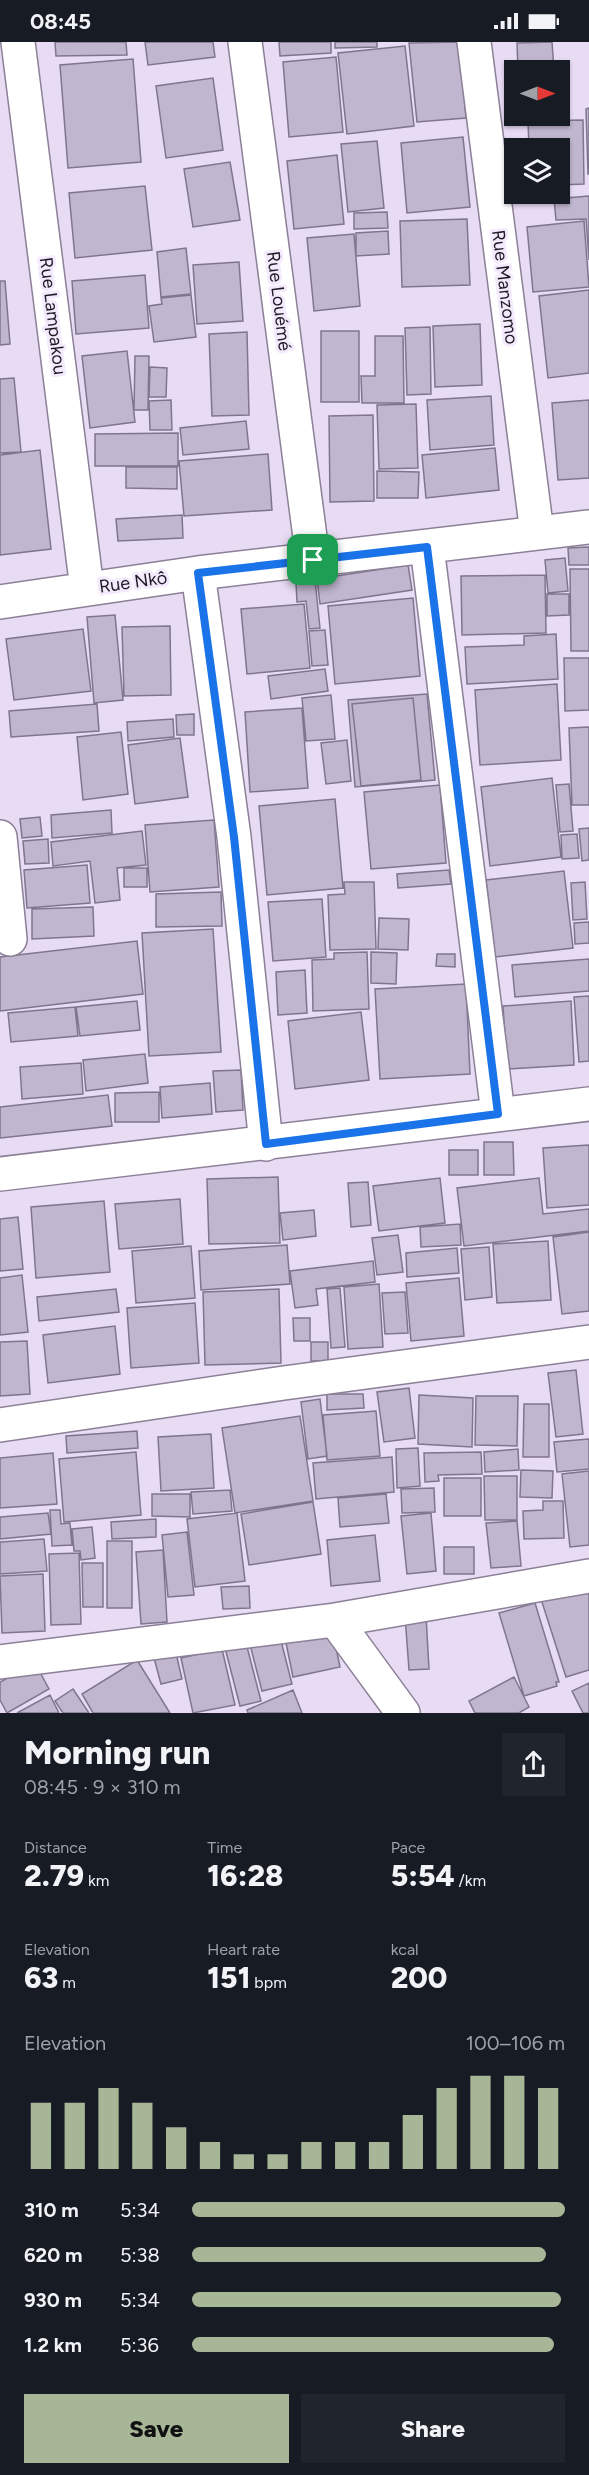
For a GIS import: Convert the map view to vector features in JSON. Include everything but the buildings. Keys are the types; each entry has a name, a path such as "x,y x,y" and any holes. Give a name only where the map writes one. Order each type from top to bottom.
{"street":[{"name":"Rue Lampakou","path":"18,42 87,589"},
{"name":"Rue Louémé","path":"245,42 313,560"},
{"name":"Rue Manzomo","path":"474,42 537,533"},
{"name":"Rue Nkô","path":"0,602 198,573 589,527"},
{"path":"427,547 498,1114"},
{"path":"198,573 234,837 266,1144"},
{"path":"0,837 10,939"},
{"path":"0,1174 589,1104"},
{"path":"0,1425 284,1383 589,1342"},
{"path":"0,1662 335,1620 589,1576"},
{"path":"335,1620 403,1713"}],"route":[{"path":"427,547 498,1114 266,1144 234,837 198,573 313,560 427,547"}]}
